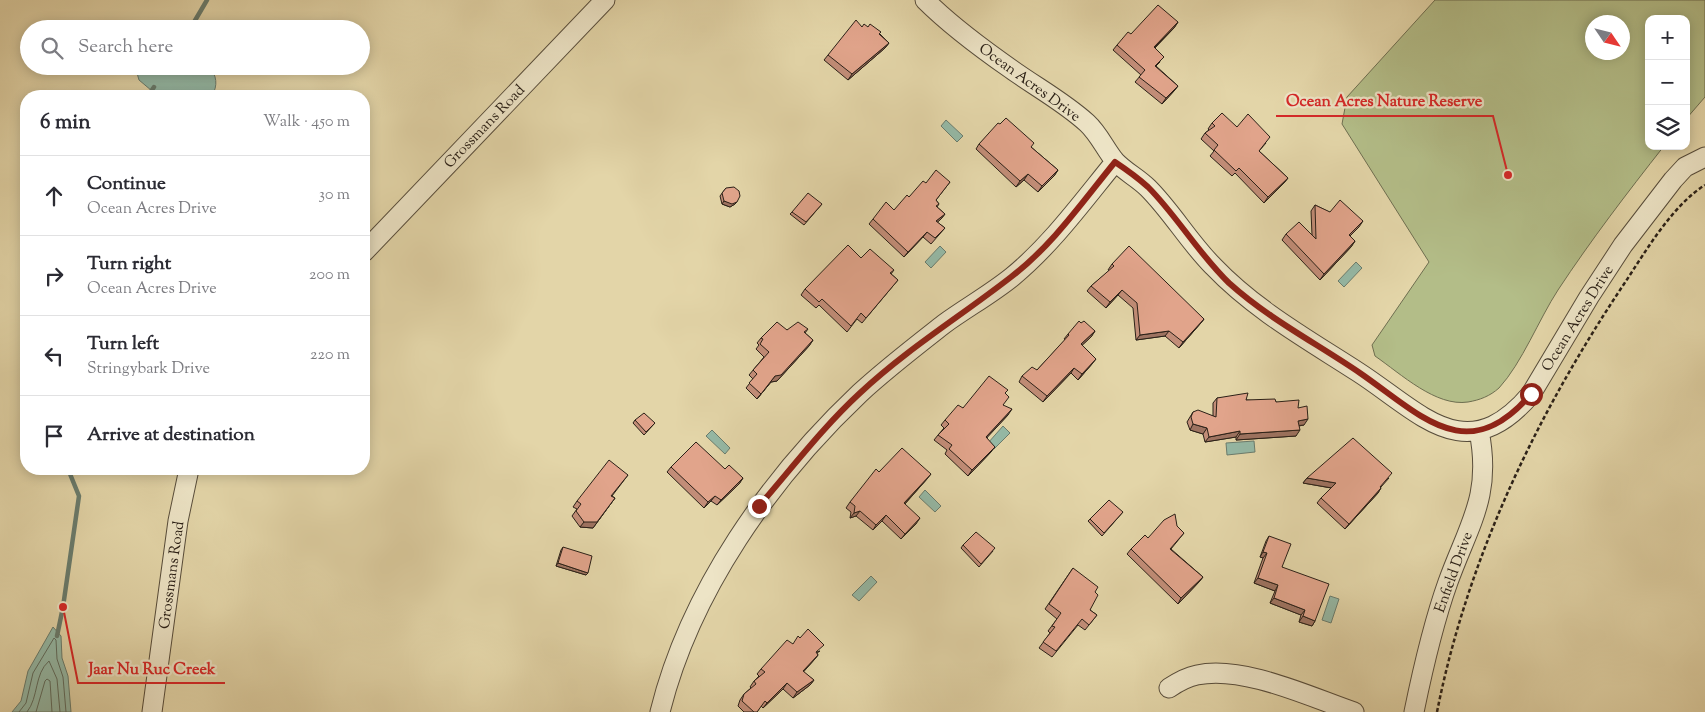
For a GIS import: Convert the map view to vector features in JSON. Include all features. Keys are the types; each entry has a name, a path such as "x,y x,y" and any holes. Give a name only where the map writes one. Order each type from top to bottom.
{"street":[{"name":"Grossmans Road","path":"370,246 604,0"},
{"name":"Ocean Acres Drive","path":"925,0 955,26 1010,68 1071,109 1100,137 1115,162 1149,188 1195,246 1251,302 1359,372 1422,418 1453,430 1479,431 1502,421 1531,394 1589,297 1623,245 1685,167 1705,157"},
{"path":"660,712 666,691 707,588 759,506 861,392 944,324 1012,276 1066,222 1115,162"},
{"name":"Enfield Drive","path":"1414,712 1433,630 1448,582 1482,492 1485,463 1479,431"},
{"name":"Grossmans Road","path":"152,712 178,521 188,475"},
{"path":"1169,688 1199,674 1239,674 1354,712"}],"path":[{"path":"1437,712 1454,639 1490,533 1541,424 1586,340 1648,248 1687,199 1705,185"}],"green space":[{"path":"1435,0 1705,0 1705,97 1690,114 1690,15 1645,15 1645,150 1661,150 1571,271 1507,378 1496,391 1477,400 1456,402 1431,394 1407,380 1375,356 1372,345 1429,262 1342,124 1347,97"}],"water":[{"path":"138,75 214,75 216,84 214,90 151,90 139,80"},
{"path":"946,120 963,136 957,142 941,126"},
{"path":"940,246 946,252 931,268 925,262"},
{"path":"1356,262 1362,268 1344,287 1338,281"},
{"path":"1003,426 1010,433 994,449 988,443"},
{"path":"712,430 730,448 725,454 706,436"},
{"path":"1254,441 1255,452 1227,455 1226,443"},
{"path":"925,490 941,506 935,512 919,497"},
{"path":"871,576 877,582 859,601 852,595"},
{"path":"1330,596 1339,599 1331,623 1322,620"},
{"path":"53,627 61,636 62,658 68,676 71,712 12,712 21,701 28,671"}],"building":[{"path":"1158,5 1178,22 1154,47 1164,57 1155,66 1178,86 1166,98 1139,77 1145,70 1117,45 1128,32 1131,34"},
{"path":"856,20 862,27 864,24 868,27 870,24 881,32 879,34 889,43 852,74 828,55"},
{"path":"1222,113 1237,127 1248,114 1270,137 1259,151 1288,178 1268,197 1239,168 1236,171 1214,150 1218,145 1205,133 1215,126 1212,123"},
{"path":"1006,118 1034,143 1031,147 1058,170 1042,186 1028,174 1020,181 979,144 998,123 1000,124"},
{"path":"936,170 950,182 936,200 939,204 936,206 945,214 936,221 945,228 935,238 927,232 908,252 873,219 886,202 894,210 923,181 926,183"},
{"path":"734,187 739,191 740,196 737,202 732,204 724,201 722,193 726,188"},
{"path":"808,193 822,204 806,222 792,212"},
{"path":"1340,200 1363,221 1349,235 1355,241 1324,274 1286,234 1299,222 1316,239 1315,205 1330,212"},
{"path":"848,245 861,258 870,249 894,270 890,273 898,280 866,318 861,313 851,326 822,299 819,302 805,289"},
{"path":"1129,246 1204,319 1183,342 1169,331 1140,335 1137,303 1122,290 1110,302 1091,286 1114,266 1112,264"},
{"path":"1079,321 1081,323 1084,321 1095,331 1081,344 1096,359 1082,374 1074,368 1047,396 1022,376 1032,367 1037,370 1069,335"},
{"path":"777,322 787,330 798,322 808,329 804,332 813,340 781,375 775,376 761,394 749,383 757,374 753,370 769,352 760,344 763,339 761,338"},
{"path":"989,376 1008,390 1005,393 1009,397 1003,405 1012,409 986,437 995,447 972,470 949,449 952,445 938,435 949,424 945,420 958,405 963,408"},
{"path":"1248,393 1246,400 1275,399 1276,402 1299,400 1298,408 1307,406 1308,419 1298,421 1300,430 1240,434 1240,431 1209,437 1207,428 1193,424 1191,417 1193,412 1198,410 1216,417 1217,398"},
{"path":"644,413 655,423 646,432 635,420"},
{"path":"1353,438 1392,473 1349,524 1321,498 1336,483 1307,478"},
{"path":"696,442 725,469 729,465 743,478 721,500 715,496 708,502 671,467"},
{"path":"902,448 931,474 904,503 920,518 905,534 886,515 876,525 860,511 854,513 855,506 850,502 876,469 879,472"},
{"path":"609,460 628,475 611,496 615,498 597,522 584,522 576,511 581,504 577,501"},
{"path":"1109,500 1123,512 1104,533 1090,519"},
{"path":"1175,514 1177,526 1184,533 1170,549 1203,577 1181,598 1131,549 1145,535 1148,538 1164,520"},
{"path":"976,532 995,548 981,564 963,545"},
{"path":"1269,536 1291,544 1282,567 1329,584 1315,621 1303,616 1305,610 1274,598 1278,585 1258,578 1267,553 1263,552"},
{"path":"563,547 592,556 588,573 558,563"},
{"path":"1073,568 1098,587 1095,592 1098,595 1090,610 1097,615 1089,625 1082,619 1056,651 1043,642 1055,627 1052,626 1061,613 1049,604"},
{"path":"808,629 824,645 816,652 818,655 803,671 814,680 797,692 787,683 767,703 765,701 757,712 754,712 742,701 744,694 756,684 754,681 765,672 761,669 787,640 793,644 798,636 800,638"}],"waterway":[{"path":"195,20 207,0"},
{"path":"57,636 79,496 70,475"}],"place":[{"name":"Ocean Acres Nature Reserve","path":"1508,175"},
{"name":"Jaar Nu Ruc Creek","path":"63,607"}],"route":[{"path":"759,506 861,392 944,324 1012,276 1039,252 1115,162 1149,188 1195,246 1251,302 1359,372 1422,418 1453,430 1479,431 1490,428 1502,421 1522,405 1531,394"}]}
